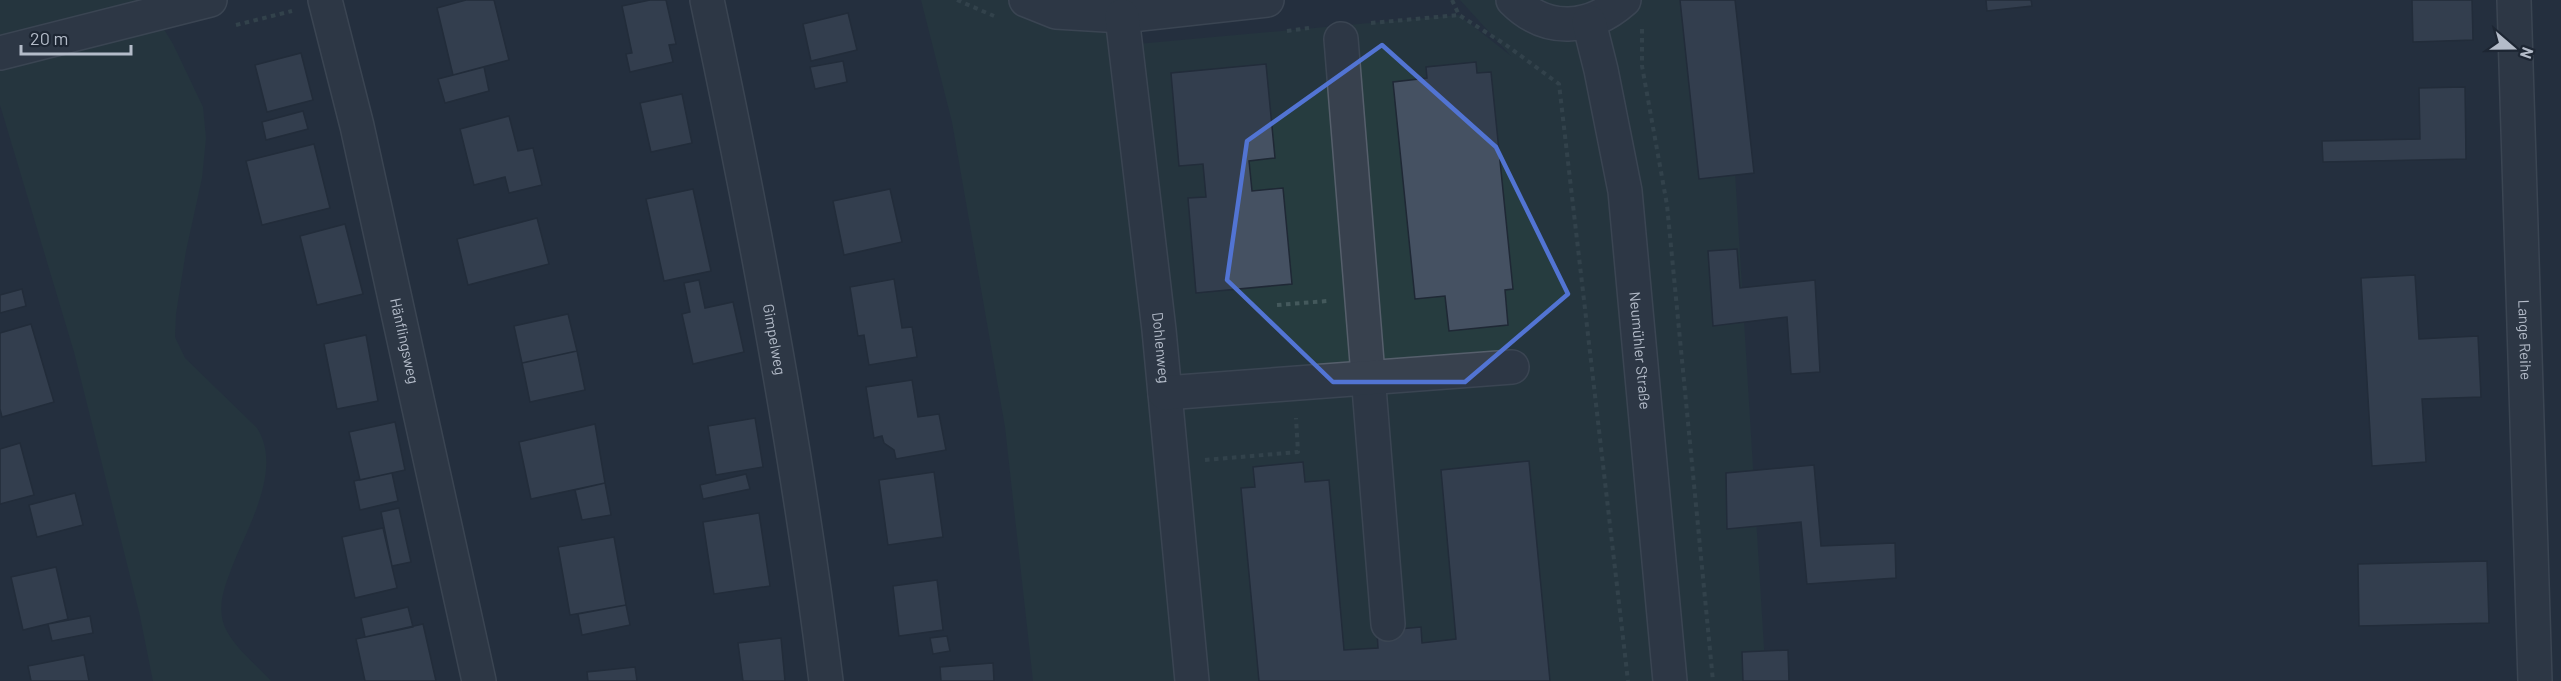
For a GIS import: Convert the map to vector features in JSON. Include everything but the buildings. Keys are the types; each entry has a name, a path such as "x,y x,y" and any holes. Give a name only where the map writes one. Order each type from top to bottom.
{"street":[{"path":"0,52 210,0"},
{"name":"Hänflingsweg","path":"325,0 357,126 479,681"},
{"name":"Gimpelweg","path":"707,0 744,173 813,574 826,681"},
{"path":"1026,0 1056,12 1122,16 1267,0"},
{"path":"1513,0 1523,10 1544,21 1566,25 1589,22 1610,13 1624,0"},
{"name":"Lange Reihe","path":"2514,0 2535,681"},
{"name":"Dohlenweg","path":"1122,16 1165,393 1191,681"},
{"name":"Neumühler Straße","path":"1589,22 1625,191 1670,681"},
{"path":"1341,39 1388,624"},
{"path":"1165,393 1512,367"}],"path":[{"path":"1452,0 1459,15 1506,45 1559,84 1628,681"},
{"path":"1642,66 1667,205 1713,681"},
{"path":"1277,305 1361,299"},
{"path":"1172,463 1298,452 1293,383"}],"highlighted area":[{"path":"1382,45 1496,147 1568,294 1465,382 1333,382 1227,280 1247,141"}],"green space":[{"path":"0,0 146,0 173,44 203,107 206,138 202,178 186,251 176,314 175,337 185,358 257,428 264,444 265,479 254,516 227,581 221,610 228,633 271,681 153,681 140,616 74,352 0,105"},
{"path":"921,0 1265,0 1122,16 1126,45 1459,15 1511,56 1460,0 1735,0 1726,25 1766,681 1033,681 1005,427 952,122"}]}
